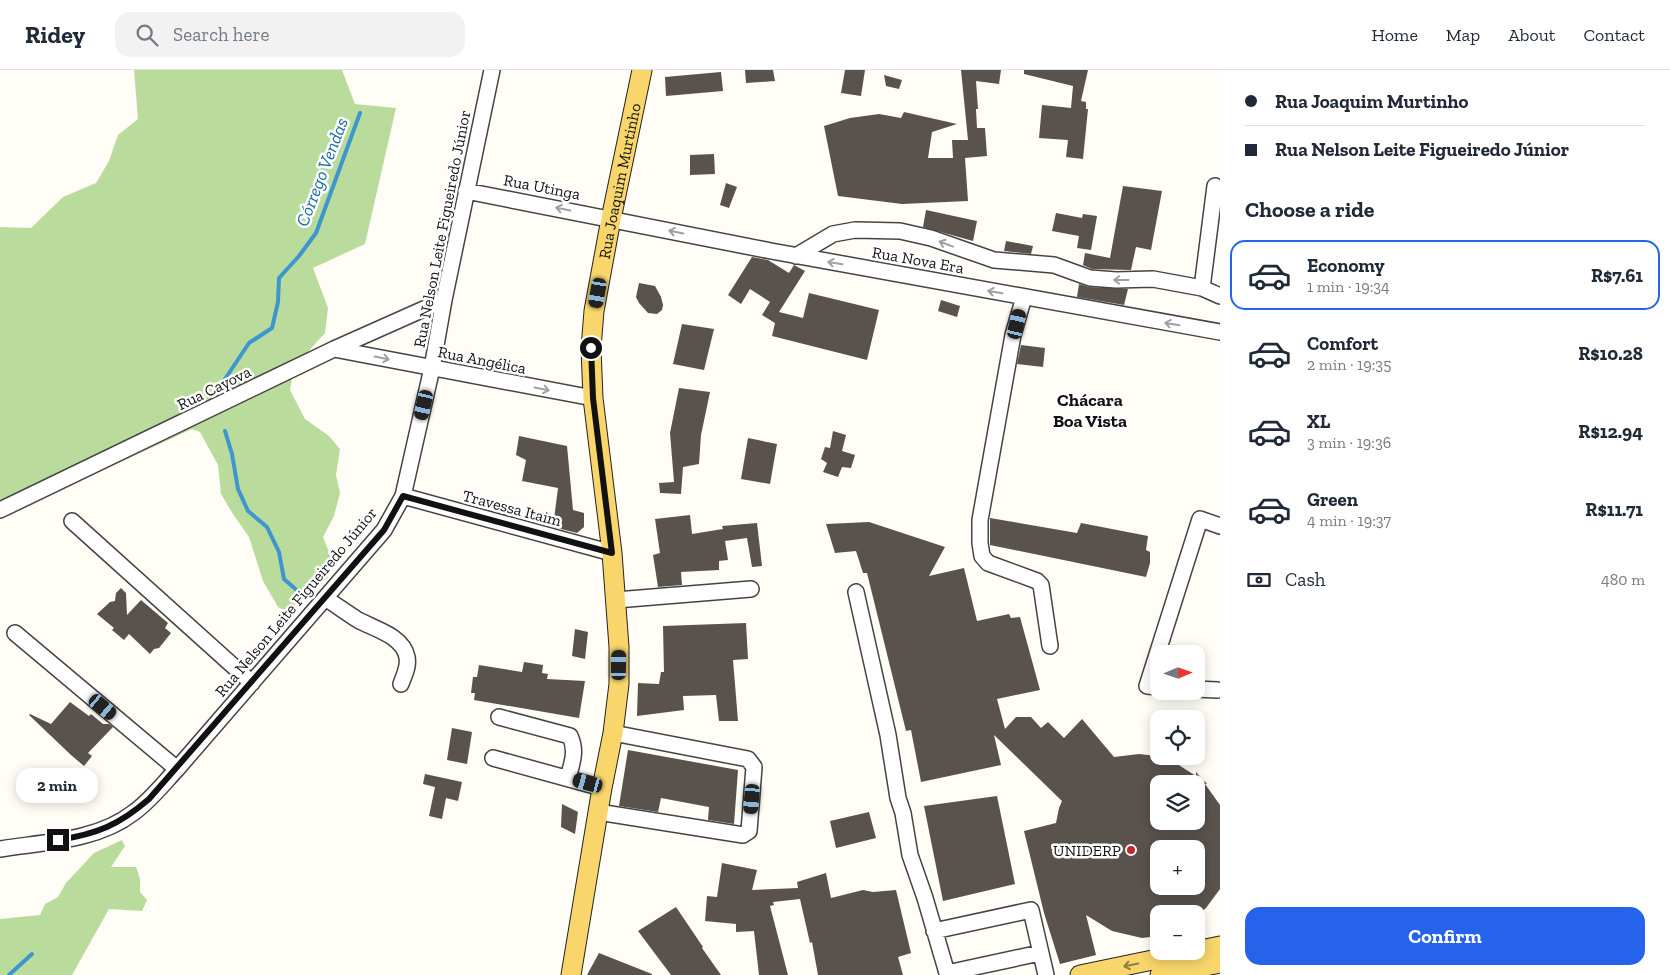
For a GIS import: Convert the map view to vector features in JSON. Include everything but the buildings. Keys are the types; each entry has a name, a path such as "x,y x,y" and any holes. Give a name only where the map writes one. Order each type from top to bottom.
{"main road":[{"name":"Rua Joaquim Murtinho","path":"572,972 602,788 613,733 619,684 620,646 612,553 593,398 591,348 594,312 611,218 642,70"},
{"path":"1205,949 1220,946"},
{"path":"1080,975 1152,960"},
{"path":"1160,975 1220,962"}],"street":[{"name":"Rua Nelson Leite Figueiredo Júnior","path":"0,850 99,832 132,814 177,769 384,530 403,496 432,368 444,300 492,70"},
{"path":"1202,288 1215,186"},
{"name":"Rua Utinga","path":"466,191 611,218"},
{"name":"Rua Nova Era","path":"611,218 796,256 1220,332"},
{"path":"796,256 833,234 856,230 900,231 931,238 994,260 1054,265 1090,278 1116,280 1153,279 1202,288 1220,296"},
{"path":"1024,297 1013,336 980,520 980,543 982,556 988,564 1037,581 1041,585 1050,646"},
{"name":"Rua Cayova","path":"0,510 334,349 444,300"},
{"name":"Rua Angélica","path":"334,349 593,398"},
{"name":"Travessa Itaim","path":"403,496 612,553"},
{"path":"1160,645 1200,519 1220,526"},
{"path":"72,521 252,683"},
{"path":"616,600 752,589"},
{"path":"856,592 888,735 898,798 903,813 910,855 947,973 1040,952"},
{"path":"325,598 359,620 386,633 400,644 407,658 407,667 401,684"},
{"path":"15,633 177,769"},
{"path":"1150,677 1147,686 1150,686"},
{"path":"1205,689 1217,690"},
{"path":"499,717 570,736 574,744 574,752 568,778"},
{"path":"598,812 743,835 749,831 754,767 748,759 613,733"},
{"path":"493,758 602,788"},
{"path":"934,931 1031,910 1046,975"}],"green space":[{"path":"134,70 342,70 355,104 396,108 365,244 313,268 328,308 325,333 294,367 290,390 305,419 329,436 340,449 336,475 340,493 334,516 323,537 330,555 328,578 300,593 297,602 288,612 278,607 263,581 249,537 221,494 218,465 200,432 192,429 0,518 0,227 31,228 63,197 96,183 109,161 118,135 138,119"},
{"path":"122,840 125,846 111,867 136,867 140,879 140,892 147,900 142,911 109,909 72,975 0,975 0,919 40,915 45,904 58,897 66,883 94,853"}],"waterway":[{"name":"Córrego Vendas","path":"219,388 249,343 272,328 278,302 279,278 316,233 360,113"},
{"name":"Córrego Vendas","path":"225,431 232,454 238,489 248,511 267,527 279,552 284,579 300,593"},
{"path":"9,975 32,954"}],"place":[{"name":"UNIDERP","path":"1131,850"}],"district":[{"name":"Chácara Boa Vista","path":"1090,410"}],"route":[{"path":"58,840 99,832 132,814 149,799 384,530 403,496 612,553 593,398 591,348"}]}
